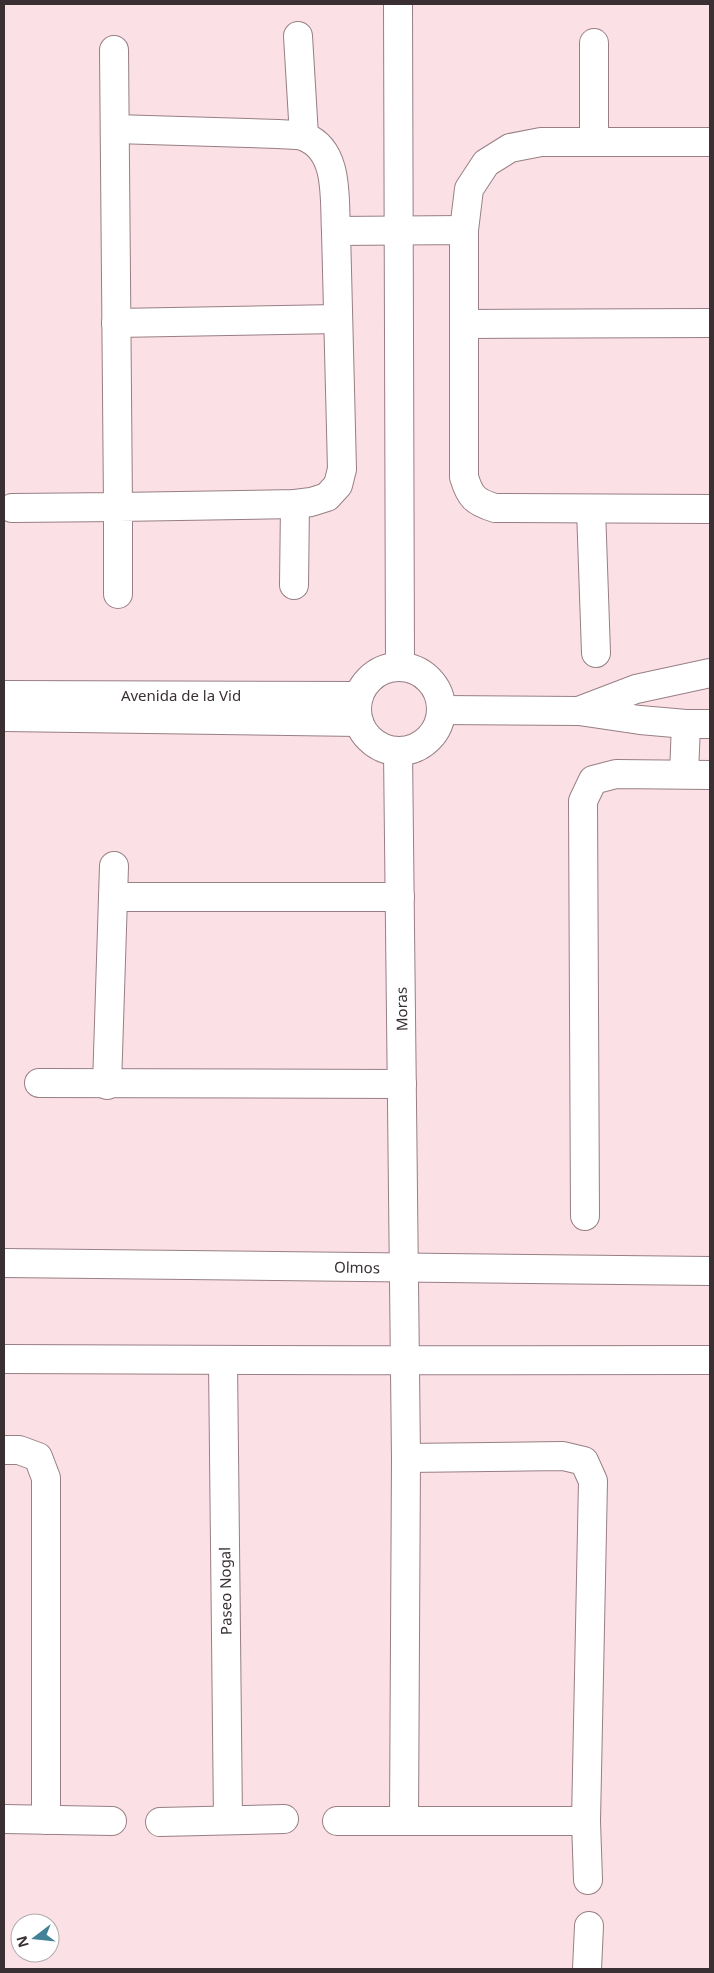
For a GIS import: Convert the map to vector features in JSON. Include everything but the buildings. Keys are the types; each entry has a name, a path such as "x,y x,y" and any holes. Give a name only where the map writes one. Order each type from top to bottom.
{"street":[{"path":"398,4 400,667"},
{"path":"298,36 304,136"},
{"path":"594,43 594,141"},
{"path":"114,50 118,594"},
{"path":"12,508 295,504 326,497 338,485 342,469 336,231 332,169 322,146 304,136 115,129"},
{"path":"710,142 541,142 510,148 486,163 469,188 464,230 464,477 468,492 480,504 495,508 710,509"},
{"path":"336,231 464,230"},
{"path":"116,323 338,319"},
{"path":"465,324 710,323"},
{"path":"294,585 295,504"},
{"path":"591,509 596,653"},
{"path":"400,667 413,669 433,685 439,697 441,710 438,723 432,734 423,744 411,749 398,751 386,749 374,743 365,733 359,709 365,684 375,675 387,669 400,667"},
{"path":"579,711 636,689 710,673"},
{"name":"Avenida de la Vid","path":"4,695 359,709"},
{"name":"Avenida de la Vid","path":"4,717 359,709"},
{"path":"441,710 579,711 640,720 698,724 684,774"},
{"name":"Moras","path":"398,751 406,1458 404,1820"},
{"path":"584,1216 583,801 593,780 616,774 710,775"},
{"path":"107,1085 114,866"},
{"path":"113,897 400,898"},
{"path":"39,1083 107,1085 402,1084"},
{"name":"Olmos","path":"4,1263 710,1271"},
{"path":"4,1359 223,1361 404,1359 710,1360"},
{"name":"Paseo Nogal","path":"223,1361 228,1820"},
{"path":"4,1450 19,1450 38,1457 46,1478 46,1820"},
{"path":"406,1458 563,1456 584,1462 593,1481 586,1821 588,1880"},
{"path":"4,1819 112,1821"},
{"path":"160,1822 284,1819"},
{"path":"337,1821 586,1821"},
{"path":"587,1969 589,1926"}]}
